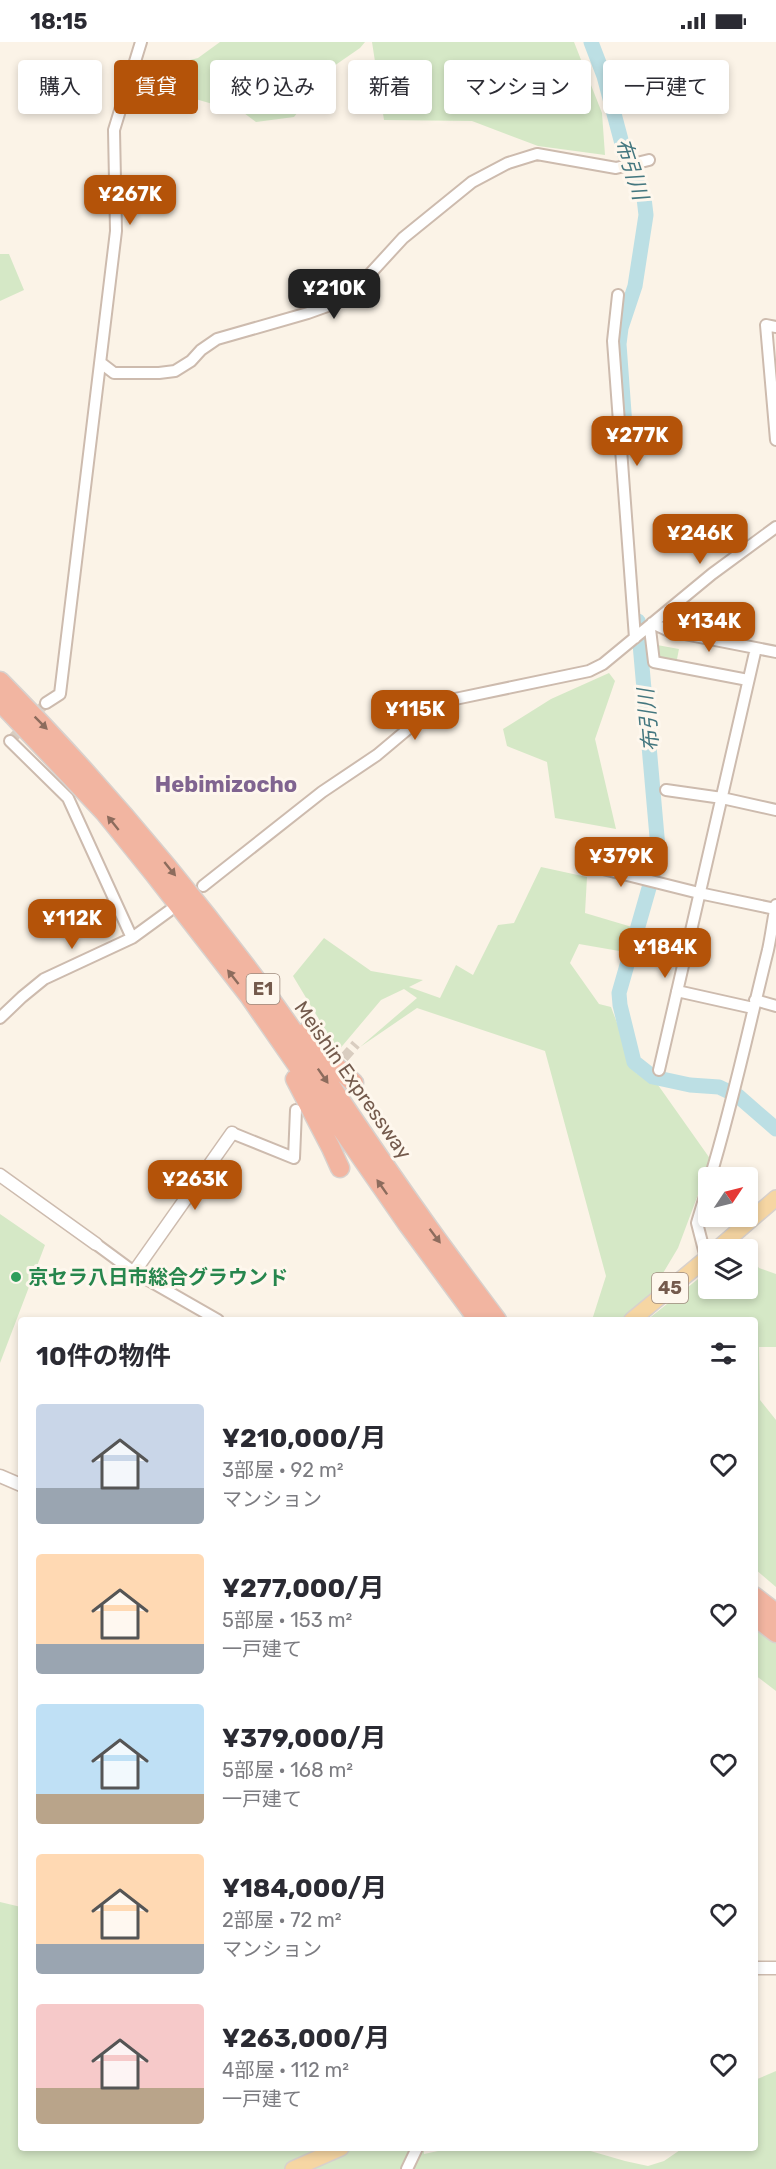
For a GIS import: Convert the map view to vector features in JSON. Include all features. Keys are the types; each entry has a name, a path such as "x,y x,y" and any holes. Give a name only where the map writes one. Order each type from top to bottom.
{"highway":[{"name":"Meishin Expressway","path":"0,681 47,728 115,803 202,909 271,999 419,1215 495,1317"},
{"name":"Meishin Expressway","path":"0,702 104,813 249,996 402,1216 476,1317"},
{"path":"202,909 330,1060 354,1083"},
{"path":"249,996 255,1013 286,1062 340,1168"},
{"path":"758,1599 776,1613"},
{"path":"758,1620 776,1633"}],"main road":[{"name":"45","path":"729,1239 776,1198"},
{"name":"45","path":"636,1317 698,1265"},
{"path":"293,2169 334,2151"}],"street":[{"path":"46,703 60,694 101,363 116,231 114,130 141,42"},
{"path":"101,363 114,373 175,371 217,339 308,313 347,299 403,238 472,182 508,163 537,154 616,168 644,161"},
{"path":"618,294 613,341 643,632"},
{"path":"776,327 766,326 776,440"},
{"path":"203,886 322,792 377,755 433,708 455,699 589,671 603,664 712,573 776,527"},
{"path":"643,632 650,629 654,662 748,680"},
{"path":"643,632 669,630 776,652"},
{"path":"659,1070 756,648"},
{"path":"10,741 68,798 132,938"},
{"path":"666,790 722,798 776,810"},
{"path":"603,869 699,893 776,907 734,1094 713,1167"},
{"path":"0,1018 44,979 132,938 169,911"},
{"path":"677,991 776,1006"},
{"path":"134,1272 232,1133 294,1158 296,1110"},
{"path":"0,1175 134,1272 213,1317"},
{"path":"0,1476 18,1484"},
{"path":"758,1968 776,1968"},
{"path":"407,2169 416,2151"}],"green space":[{"path":"220,42 365,42 336,65 336,60 210,60 210,103 198,100 198,60 190,60 198,58"},
{"path":"372,42 574,42 581,60 444,60 444,114 591,114 591,85 602,113 605,155 538,146 472,121 384,120 383,114 432,114 432,60 375,60"},
{"path":"245,114 296,114 294,117 256,122"},
{"path":"0,254 9,254 24,290 0,301"},
{"path":"657,645 679,649 676,664 661,661 657,657"},
{"path":"609,673 615,681 595,739 616,829 555,818 547,762 507,746 503,729 551,699"},
{"path":"541,867 587,877 585,913 632,927 625,952 579,944 570,963 599,1004 611,1007 636,1073 658,1085 711,1160 708,1167 698,1167 698,1195 678,1248 647,1300 626,1317 593,1317 606,1276 545,1051 417,1008 360,1047 417,998 404,989 381,1000 338,1051 293,976 324,938 371,971 423,980 409,987 440,998 456,965 473,975 498,925 514,923"},
{"name":"京セラ八日市総合グラウンド","path":"0,1214 45,1245 0,1363"},
{"path":"758,1267 776,1274 776,1347 759,1347 760,1400 776,1420 776,1587 758,1572 758,1317 651,1317 698,1279 698,1299 758,1299"},
{"path":"758,1625 776,1638 776,1691 758,1677"},
{"path":"0,1902 18,1906 18,2151 424,2151 424,2154 438,2151 590,2151 648,2166 664,2161 679,2151 758,2151 758,2079 776,2071 776,2169 0,2169"}],"waterway":[{"name":"布引川","path":"591,42 604,76 625,155 644,198 646,215 635,286 621,328 619,344 625,426"},
{"name":"布引川","path":"638,621 658,848 655,867 619,993 634,1062 653,1077 690,1085 719,1087 738,1096 776,1129"}],"tunnel":[{"path":"10,741 46,703"},
{"path":"334,1069 356,1044"}],"place":[{"name":"京セラ八日市総合グラウンド","path":"16,1277"}],"district":[{"name":"Hebimizocho","path":"226,784"}]}
